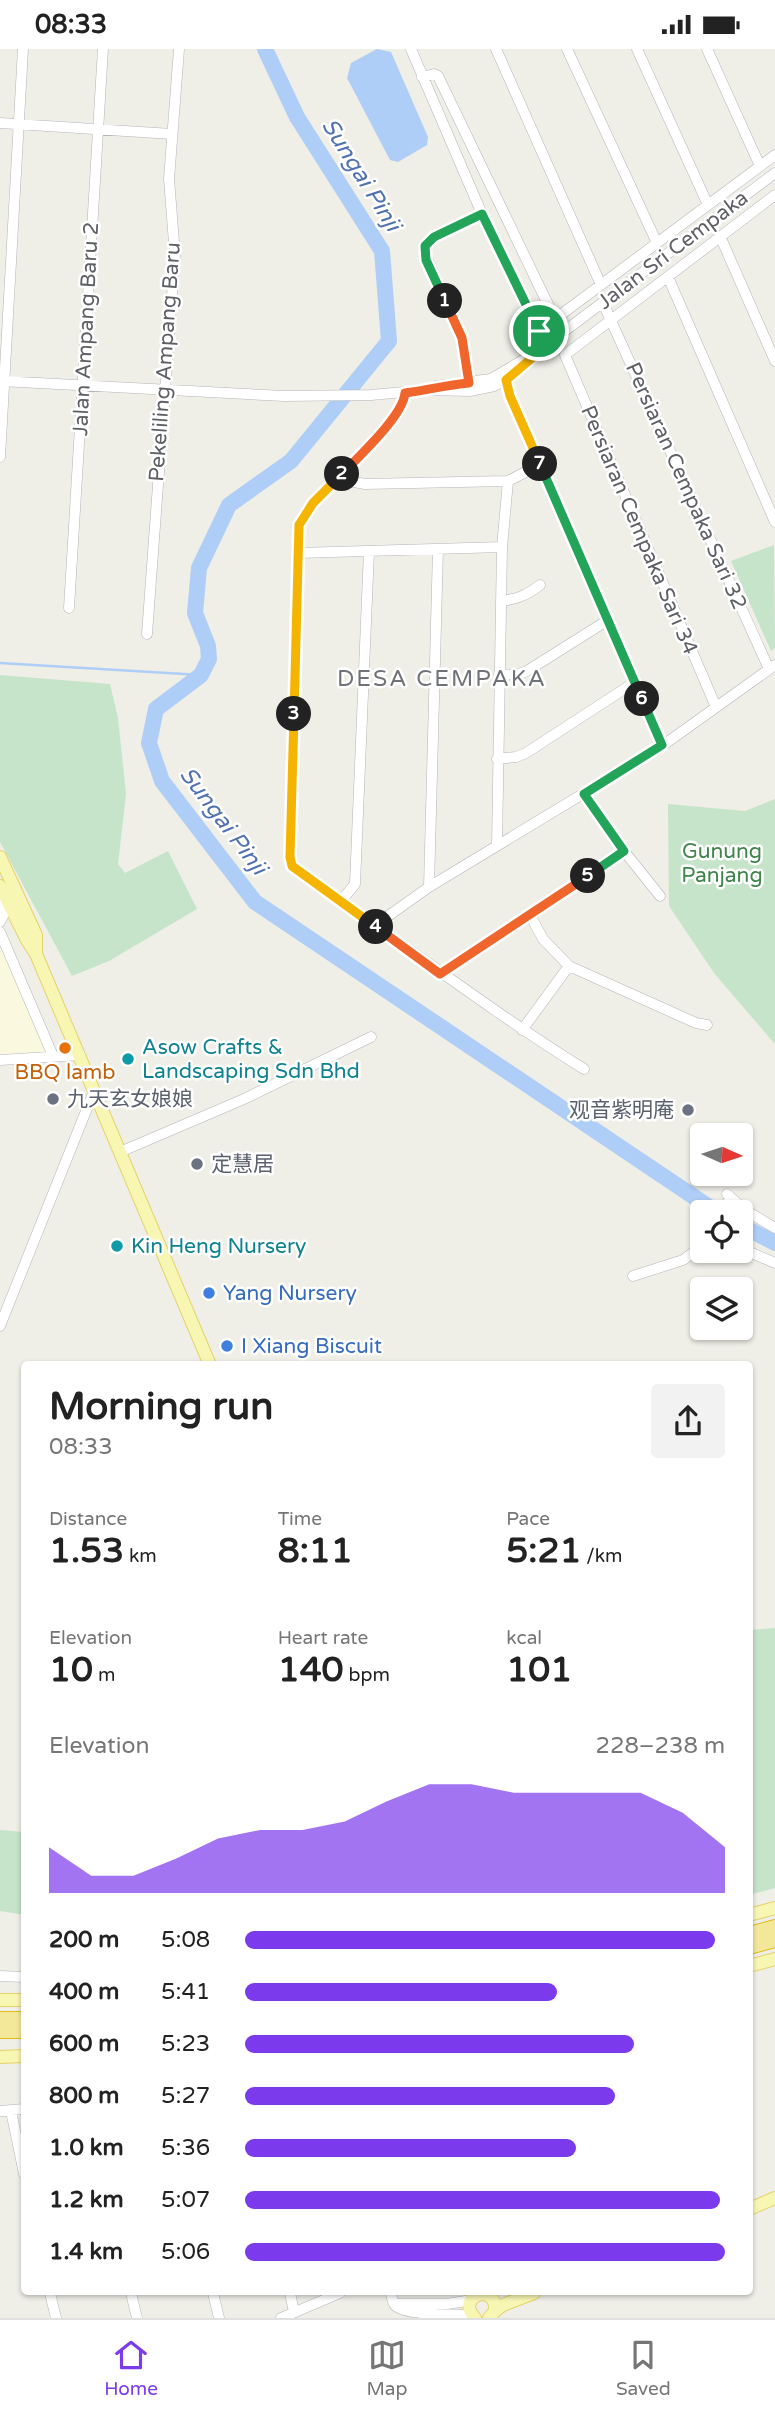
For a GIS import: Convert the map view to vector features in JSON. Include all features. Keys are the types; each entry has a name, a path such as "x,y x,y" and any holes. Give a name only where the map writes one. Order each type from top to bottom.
{"highway":[{"path":"753,1933 775,1927"},
{"path":"753,1946 775,1940"},
{"path":"0,2019 21,2019"},
{"path":"0,2031 21,2031"}],"main road":[{"path":"0,857 36,935 36,954"},
{"path":"1,888 36,954 208,1361"},
{"path":"753,1914 775,1908"},
{"path":"753,1965 775,1959"},
{"path":"0,2000 21,2000"},
{"path":"0,2057 21,2056"},
{"path":"753,2207 775,2198"},
{"path":"474,2317 469,2308 506,2295"},
{"path":"486,2303 503,2305 529,2295"}],"street":[{"path":"0,457 2,381 23,49"},
{"name":"Jalan Ampang Baru 2","path":"69,608 103,49"},
{"name":"Pekeliling Ampang Baru","path":"147,634 174,255 169,179 179,49"},
{"path":"411,49 482,214 547,345"},
{"path":"496,49 601,285"},
{"path":"567,49 657,243"},
{"path":"637,49 708,205"},
{"path":"707,49 760,166"},
{"path":"422,77 434,74 438,76 555,319"},
{"path":"0,123 172,134"},
{"path":"539,331 775,155"},
{"name":"Jalan Sri Cempaka","path":"2,381 163,392 284,396 371,395 471,385 494,386 534,359 547,345 775,173"},
{"path":"611,320 775,197"},
{"path":"471,385 462,338 425,253 429,241 434,237 482,214"},
{"path":"720,236 775,361"},
{"path":"668,277 775,522"},
{"name":"Persiaran Cempaka Sari 32","path":"603,303 772,667"},
{"name":"Persiaran Cempaka Sari 34","path":"611,320 567,353 565,358 716,707"},
{"name":"Jalan Sri Cempaka","path":"471,385 491,379 532,353 538,352"},
{"path":"513,367 506,380 510,396 662,745"},
{"path":"405,393 405,400 387,427 313,503 299,525 290,857 292,866 440,974 584,1069"},
{"path":"337,479 365,484 508,481 541,464"},
{"path":"497,845 502,547 508,481"},
{"path":"298,553 502,547"},
{"path":"429,887 438,549"},
{"path":"341,901 355,884 369,551"},
{"path":"501,601 514,600 540,585"},
{"path":"499,674 527,671 608,620"},
{"path":"374,926 429,887 662,745 772,667"},
{"path":"497,759 526,753 635,682"},
{"path":"584,794 660,896"},
{"path":"440,974 624,851"},
{"path":"1,888 4,905 0,923 23,932"},
{"path":"530,915 543,939 569,966 696,1023 707,1025"},
{"path":"0,932 53,1056"},
{"path":"522,1030 569,966"},
{"path":"120,1152 244,1099 371,1037"},
{"path":"0,1060 80,1055"},
{"path":"0,1326 94,1091"},
{"path":"753,1215 775,1228"},
{"path":"633,1276 682,1260 690,1254"},
{"path":"753,1254 775,1263"},
{"path":"0,1976 21,1977"},
{"path":"6,2111 21,2164"},
{"path":"50,2295 56,2318"},
{"path":"131,2295 137,2318"},
{"path":"213,2295 219,2318"},
{"path":"290,2295 294,2312"},
{"path":"281,2318 335,2295"},
{"path":"447,2304 458,2295"},
{"path":"392,2298 447,2304 486,2303"},
{"path":"392,2298 401,2310 414,2313 457,2313 474,2317"}],"shaded area":[{"path":"0,937 57,1059 0,1058"}],"green space":[{"path":"774,545 775,648 771,651 731,561"},
{"path":"0,675 110,684 118,718 126,794 118,864 125,873 168,851 197,909 109,961 72,976 0,842"},
{"name":"Gunung Panjang","path":"775,799 774,1043 714,973 669,906 668,804 745,811"},
{"path":"775,1628 775,1888 753,1894 753,1630"},
{"path":"0,1830 21,1832 21,1914 0,1911"}],"water":[{"path":"377,49 391,52 428,137 427,145 398,162 390,160 347,78 351,63"}],"waterway":[{"name":"Sungai Pinji","path":"265,49 297,117 382,251 389,341 291,461 229,505 199,568 195,613 208,646 209,659 201,675 156,709 149,743 162,781 255,902 699,1200"},
{"path":"0,663 201,675"},
{"name":"Sungai Pinji","path":"753,1232 775,1243"}],"place":[{"name":"BBQ lamb","path":"65,1048"},
{"name":"Asow Crafts & Landscaping Sdn Bhd","path":"128,1059"},
{"name":"九天玄女娘娘","path":"53,1099"},
{"name":"观音紫明庵","path":"688,1110"},
{"name":"定慧居","path":"197,1164"},
{"name":"Kin Heng Nursery","path":"117,1246"},
{"name":"Yang Nursery","path":"209,1293"},
{"name":"I Xiang Biscuit","path":"227,1346"}],"district":[{"name":"DESA CEMPAKA","path":"442,679"}],"route":[{"path":"482,214 539,331 547,345 534,359 506,380 507,387 662,745 584,794 624,851 440,974 292,866 290,857 299,525 313,503 387,427 405,400 405,393 442,385 469,383 462,338 426,260 425,246 429,241 482,214"}]}
